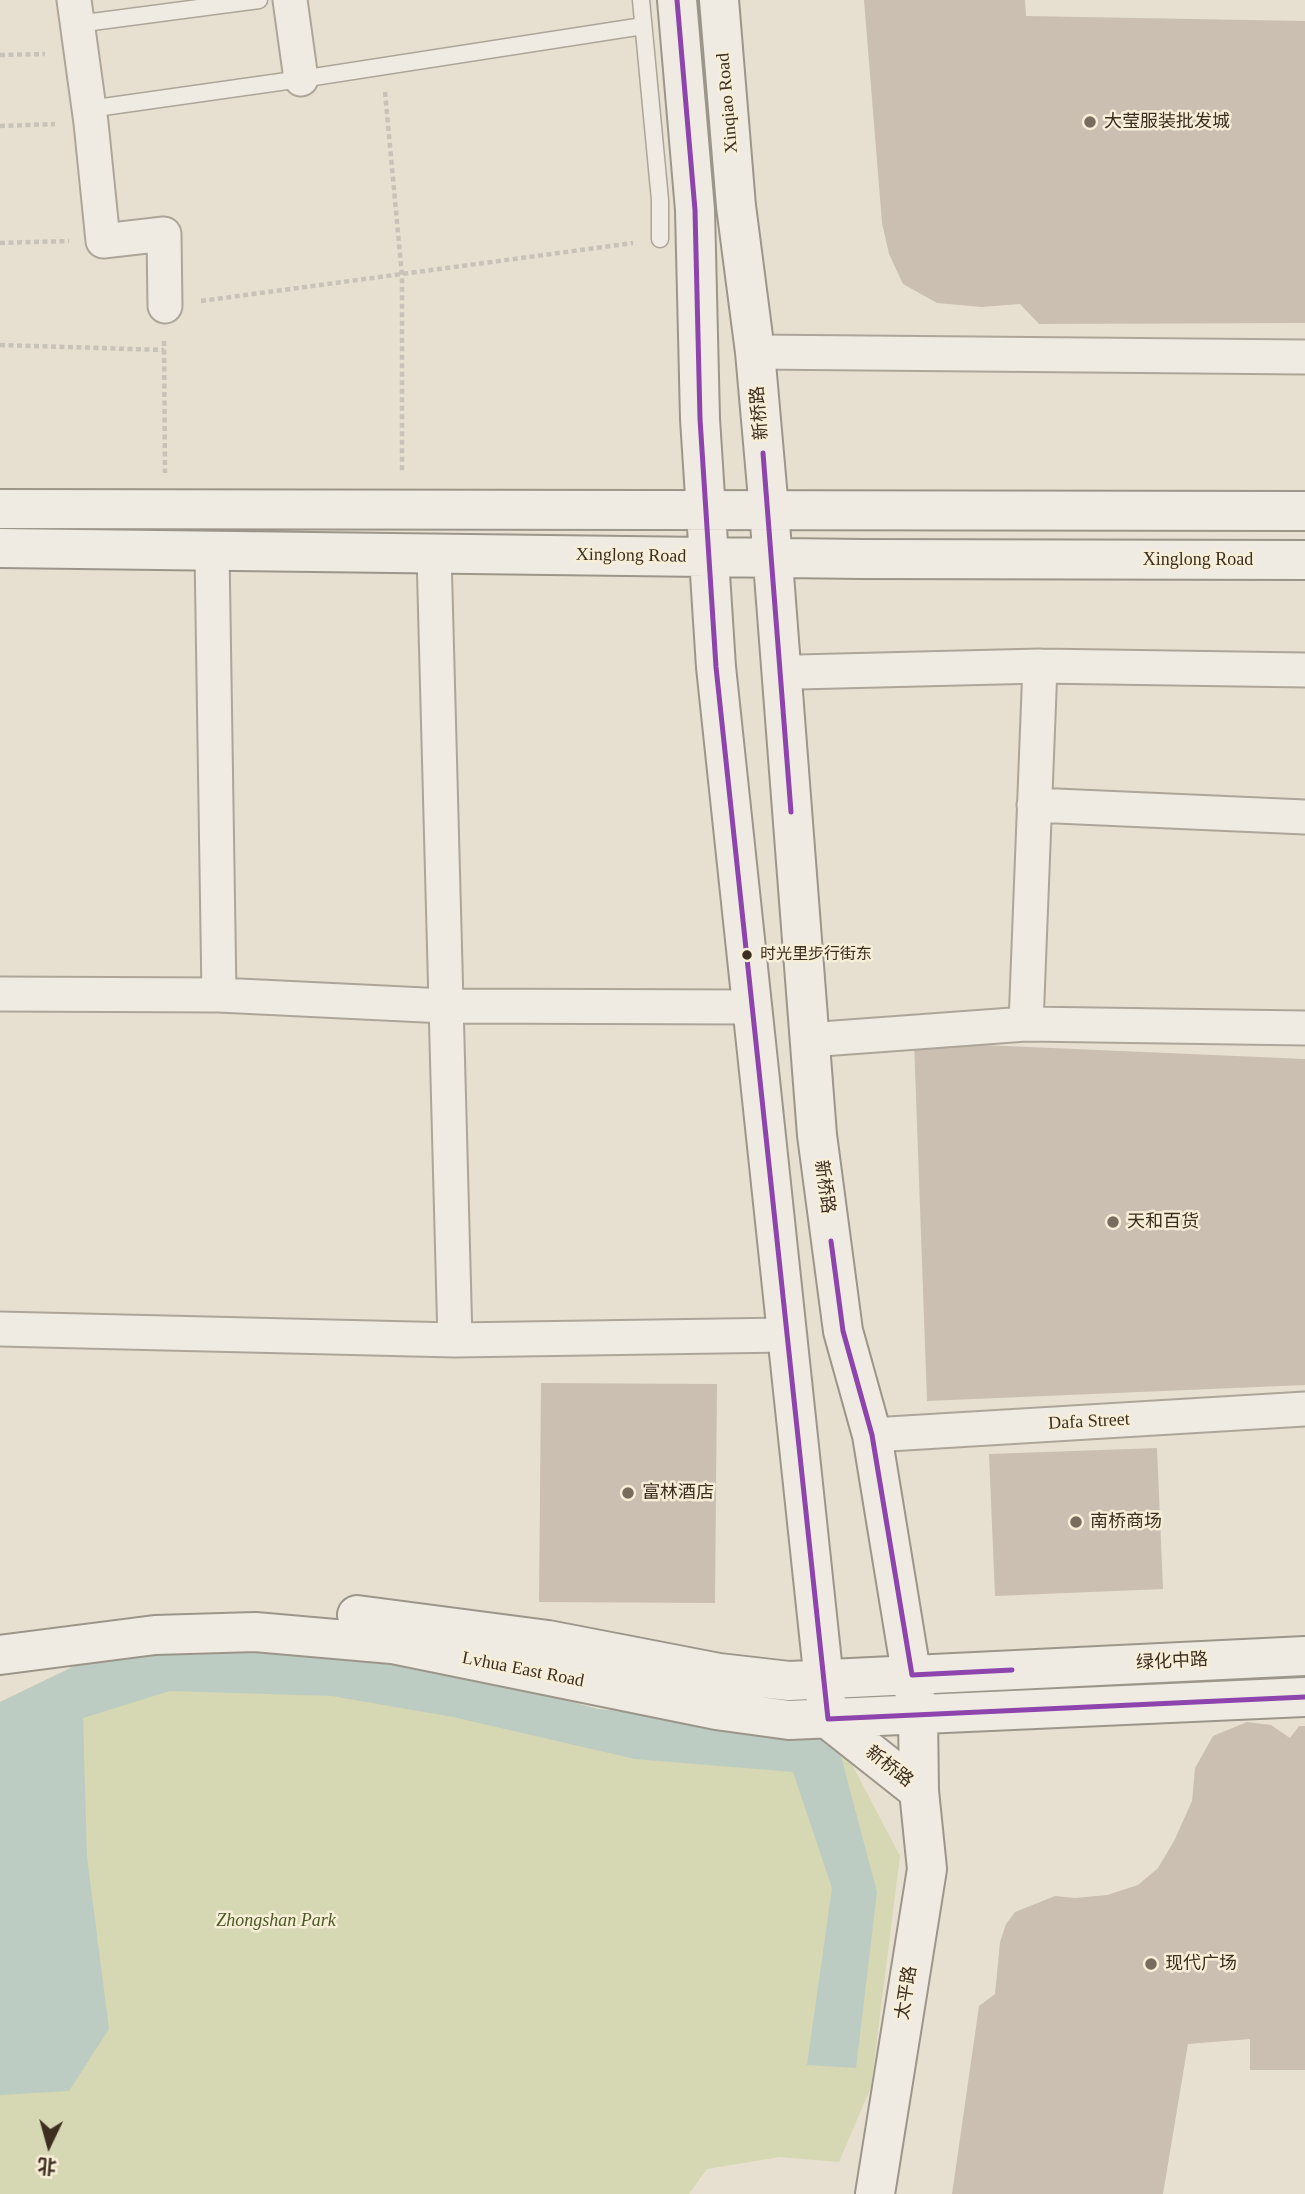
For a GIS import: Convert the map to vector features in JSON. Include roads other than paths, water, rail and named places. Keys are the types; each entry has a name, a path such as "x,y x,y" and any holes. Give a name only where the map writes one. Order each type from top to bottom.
{"main road":[{"path":"677,0 695,210 700,419 716,667 828,1718"},
{"name":"Xinqiao Road","path":"719,0 736,206"},
{"name":"新桥路","path":"736,206 755,352 769,510 817,1136 843,1331 872,1435 912,1675 918,1715 919,1791"},
{"path":"0,509 1305,511"},
{"name":"Xinglong Road","path":"0,548 772,558 1305,560"},
{"name":"Lvhua East Road","path":"0,1630 165,1608 253,1606 393,1618 535,1638 719,1673 789,1681 1039,1668"},
{"name":"Lvhua East Road","path":"0,1655 155,1635 255,1632 393,1644 716,1710 789,1720 1305,1697"},
{"name":"绿化中路","path":"1039,1668 1305,1656"},
{"name":"新桥路","path":"828,1718 919,1791"},
{"name":"太平路","path":"875,2194 927,1869 919,1791"}],"street":[{"path":"290,0 301,79"},
{"path":"77,26 90,116 103,241 164,234 165,306"},
{"path":"755,352 1305,357"},
{"path":"212,551 219,995"},
{"path":"434,554 455,1340"},
{"path":"1026,1024 1040,666"},
{"path":"798,672 1040,666 1305,670"},
{"path":"1034,805 1305,817"},
{"path":"0,994 219,995 445,1006 751,1007"},
{"path":"808,1040 1026,1024 1305,1028"},
{"path":"0,1329 455,1340 786,1335"},
{"name":"Dafa Street","path":"872,1435 1305,1409"}],"lane":[{"path":"77,26 259,0"},
{"path":"641,0 660,200 660,239"},
{"path":"90,116 301,79 643,26"}],"place":[{"name":"大莹服装批发城","path":"1090,122"},
{"name":"时光里步行街东","path":"747,955"},
{"name":"天和百货","path":"1113,1222"},
{"name":"富林酒店","path":"628,1493"},
{"name":"南桥商场","path":"1076,1522"},
{"name":"现代广场","path":"1151,1964"}],"park label":[{"name":"Zhongshan Park","path":"276,1921"}]}
